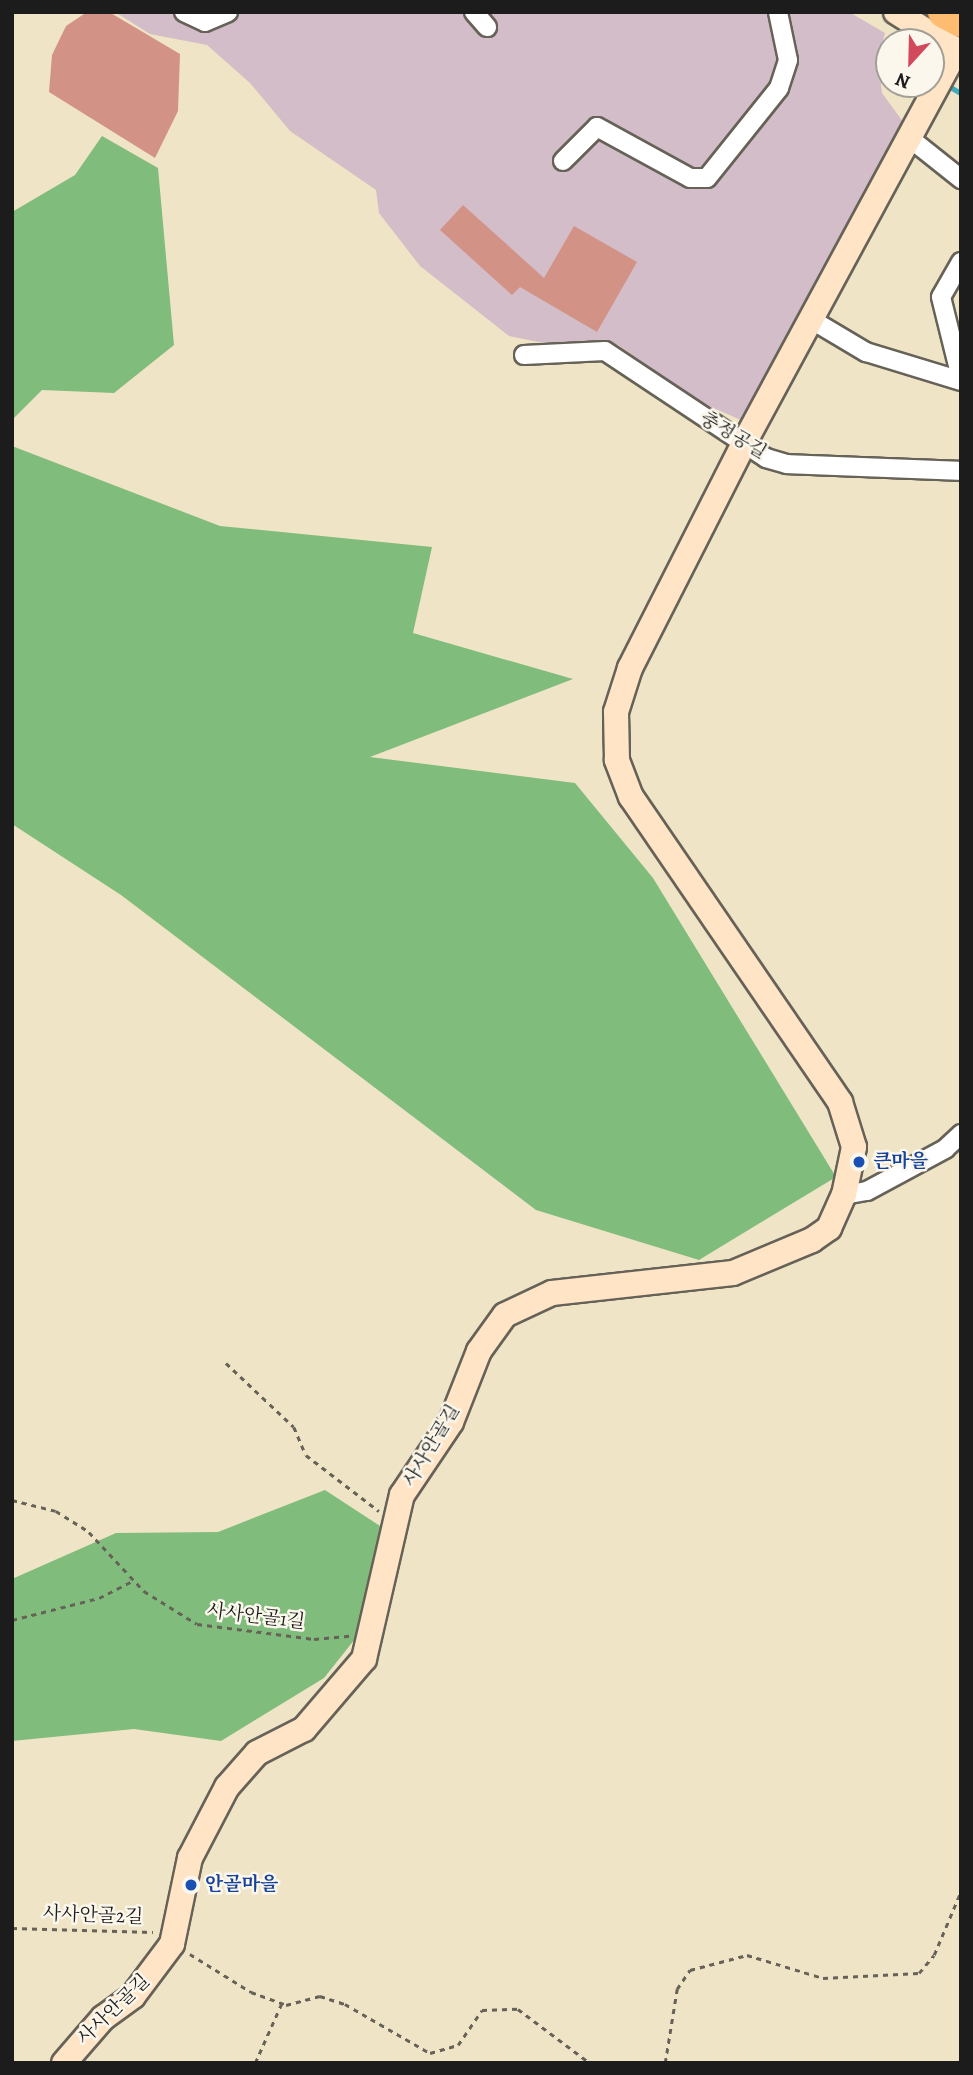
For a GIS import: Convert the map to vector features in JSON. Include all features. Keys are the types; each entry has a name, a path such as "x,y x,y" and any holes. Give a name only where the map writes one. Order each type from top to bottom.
{"highway":[{"path":"944,12 956,49"}],"street":[{"path":"184,12 205,22 228,12"},
{"path":"474,12 487,27"},
{"path":"563,161 597,127 690,178 707,178 779,88 788,60 778,12"},
{"path":"896,12 956,49 917,130 961,178"},
{"name":"사사안골길","path":"64,2063 103,2018 133,1996 173,1938 190,1858 227,1787 257,1753 304,1729 363,1659 402,1495 451,1422 479,1350 505,1315 552,1293 733,1273 812,1240 829,1228 844,1195 854,1147 841,1102 656,837 617,760 616,712 630,668 744,443 917,130"},
{"path":"812,320 866,352 961,380 942,297 961,262"},
{"name":"충정공길","path":"524,355 605,351 744,443 788,464 961,471"},
{"path":"844,1195 867,1191 945,1149 961,1134"}],"path":[{"path":"226,1363 294,1427 306,1455 395,1524"},
{"name":"사사안골1길","path":"12,1500 56,1510 89,1532 134,1580 197,1624 314,1639 371,1634"},
{"path":"12,1620 99,1598 134,1580"},
{"path":"665,2063 677,1989 691,1970 747,1955 822,1978 919,1973 934,1955 961,1891"},
{"name":"사사안골2길","path":"12,1928 173,1938"},
{"path":"173,1938 281,2004 320,1996 345,2004 430,2053 458,2045 482,2010 501,2005 518,2009 590,2063"},
{"path":"255,2063 281,2004"}],"shaded area":[{"path":"115,12 849,12 876,28 875,98 886,98 906,126 741,420 695,400 618,345 553,345 509,336 420,266 379,213 376,190 290,131 250,83 207,45 150,34"}],"green space":[{"path":"102,136 158,168 174,345 114,393 42,390 12,420 12,212 75,175"},
{"path":"12,446 220,526 432,547 413,633 573,679 370,757 575,783 653,878 836,1177 699,1260 536,1210 121,895 12,824"},
{"path":"325,1490 380,1526 374,1615 324,1678 221,1741 134,1729 12,1741 12,1579 116,1533 218,1532"}],"building":[{"path":"87,12 109,12 180,54 178,111 155,158 49,92 52,55 66,26"},
{"path":"463,205 544,278 574,226 637,262 597,332 520,287 512,295 440,230"}],"waterway":[{"path":"947,85 961,93"}],"place":[{"name":"큰마을","path":"859,1162"},
{"name":"안골마을","path":"191,1885"}]}
